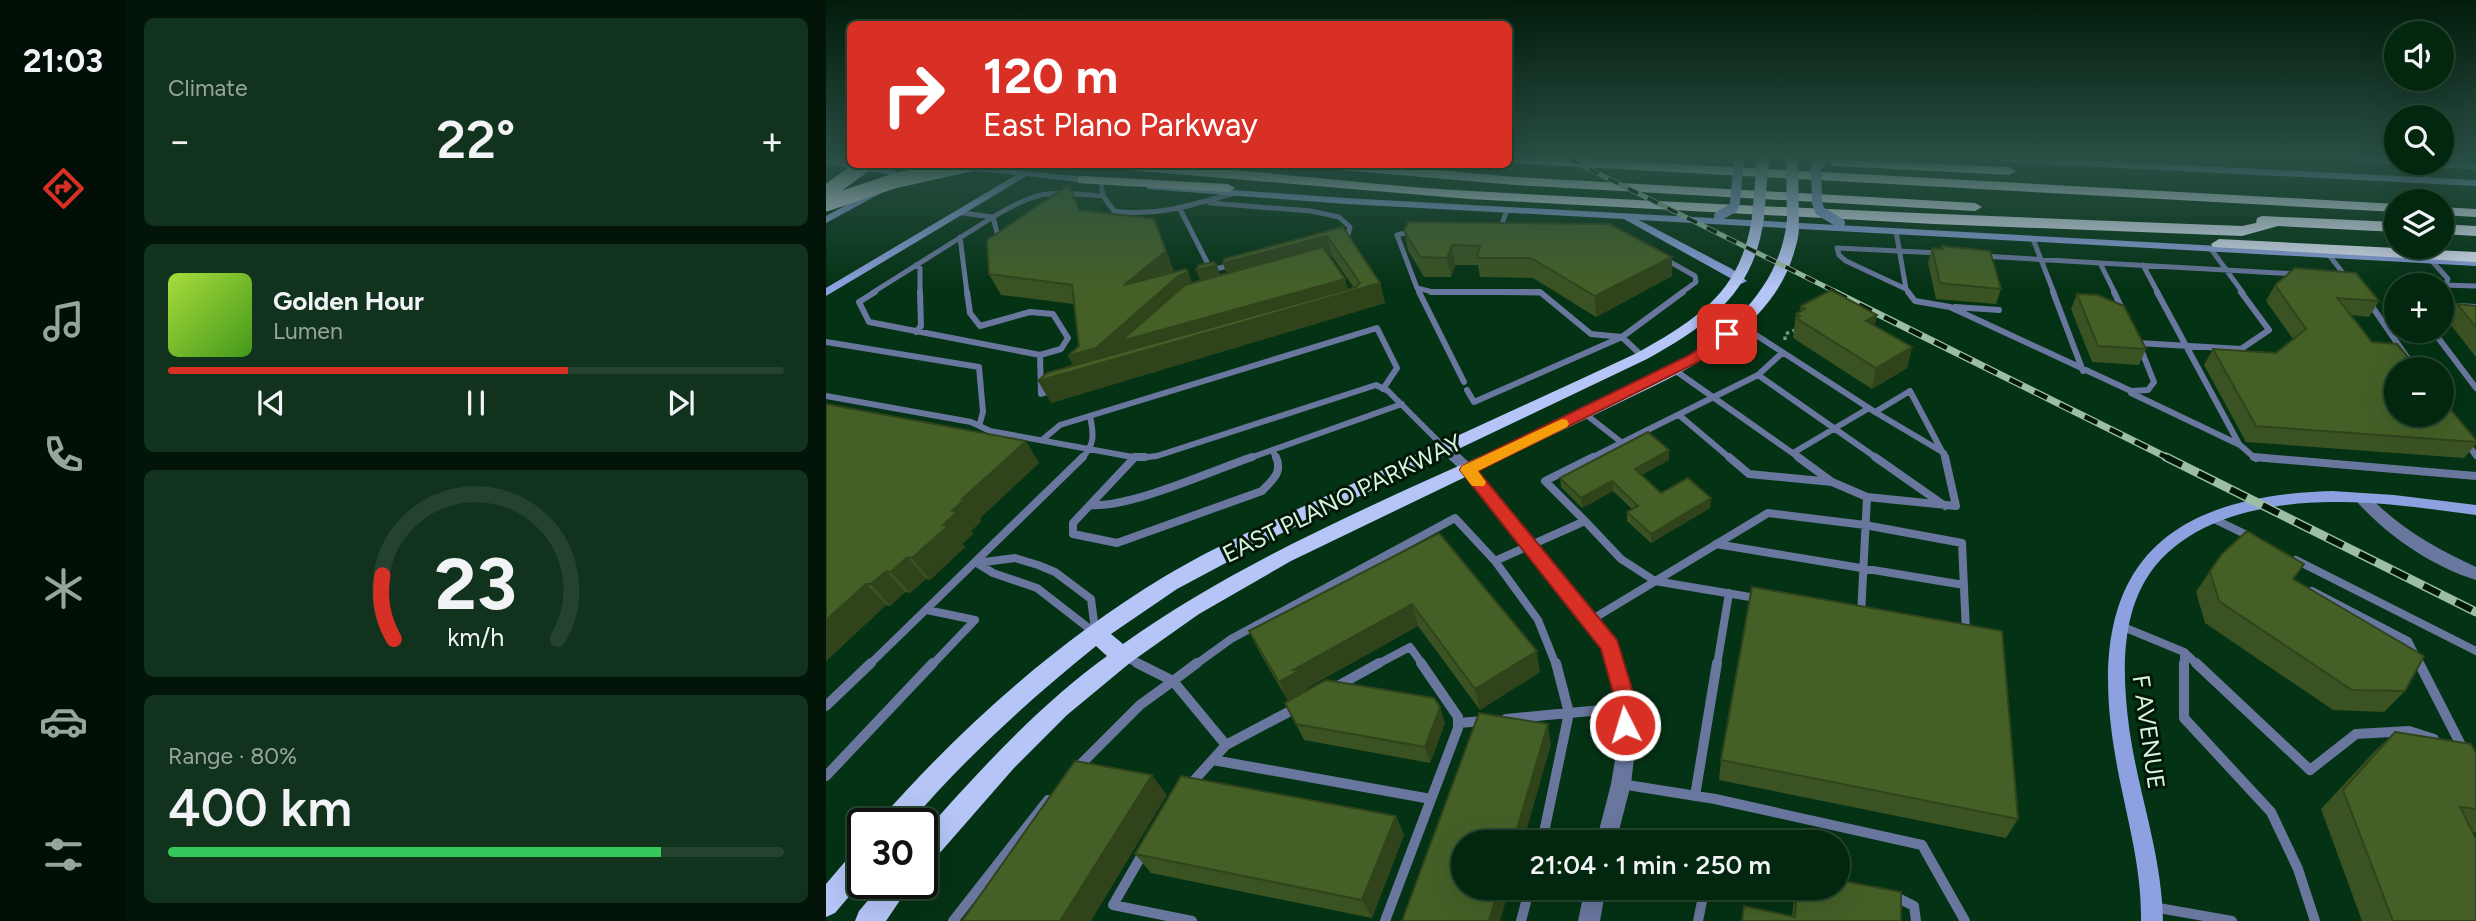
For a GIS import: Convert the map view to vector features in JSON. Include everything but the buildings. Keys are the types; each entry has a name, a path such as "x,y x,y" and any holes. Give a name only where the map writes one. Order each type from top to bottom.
{"highway":[{"path":"1604,202 2242,231 2276,222"},
{"path":"1897,202 2384,226"},
{"path":"2302,202 2384,207"},
{"path":"2454,212 2476,213"},
{"path":"1910,218 1939,226 2008,231 2476,257"},
{"path":"2454,230 2476,231"}],"main road":[{"path":"826,220 859,202"},
{"path":"826,293 980,202"},
{"path":"1369,202 1706,220 1758,220 1896,232 2476,262"},
{"path":"1706,220 1719,216 1735,202"},
{"name":"EAST PLANO PARKWAY","path":"907,808 944,765 1025,690 1096,633 1170,583 1271,530 1668,342 1710,312 1741,281 1754,251 1759,202"},
{"name":"EAST PLANO PARKWAY","path":"938,836 988,779 1058,708 1122,656 1195,606 1296,550 1468,470 1673,369 1715,345 1739,324 1777,279 1788,253 1793,223 1792,202"},
{"path":"1817,202 1820,211 1840,223 1869,230"},
{"path":"1621,216 1728,271 1741,281"},
{"path":"1642,356 1673,369"},
{"name":"F AVENUE","path":"2152,914 2120,729 2116,658 2121,626 2140,575 2153,559 2183,535 2243,507 2288,498 2362,498 2476,510"},
{"path":"1096,633 1122,656"},
{"path":"826,904 847,879"},
{"path":"869,921 886,899"}],"street":[{"path":"1445,447 1468,470 1530,544 1610,646 1623,692 1626,742 1621,784 1609,830"},
{"path":"2362,498 2402,537 2476,573"},
{"path":"1589,921 1593,900"}],"lane":[{"path":"960,237 970,313 980,326 1030,312 1053,314 1068,338 1061,349 1040,355 869,322 859,302 960,237 1018,202"},
{"path":"1108,202 1114,211 1149,214 1201,202"},
{"path":"1210,203 1311,211 1339,217 1350,227 1348,235 1334,239"},
{"path":"1179,208 1211,270"},
{"path":"1499,232 1507,210"},
{"path":"962,213 993,217"},
{"path":"1118,219 1124,213"},
{"path":"993,217 1001,250"},
{"path":"1419,231 1406,231 1397,235 1417,288 1464,382"},
{"path":"1485,232 1511,232"},
{"path":"1896,232 1906,289 1915,301 1950,307 1999,310"},
{"path":"2033,239 2083,370"},
{"path":"1906,289 1846,261 1839,255 1837,248 1953,254"},
{"path":"2138,344 2241,349 2269,330 2211,249"},
{"path":"2329,255 2355,284"},
{"path":"1467,390 1474,402 1622,337 1696,282 1695,276 1661,256"},
{"path":"1979,256 2307,274"},
{"path":"2431,260 2443,273"},
{"path":"2100,262 2127,320"},
{"path":"1204,280 1211,270 1236,263"},
{"path":"916,265 920,268 921,326 916,332"},
{"path":"2143,265 2239,445"},
{"path":"1211,270 1223,272"},
{"path":"2334,276 2348,277"},
{"path":"2454,285 2476,286"},
{"path":"1417,288 1433,292 1540,292 1591,334 1622,337 1642,356"},
{"path":"2361,291 2408,357"},
{"path":"2454,306 2476,307"},
{"path":"1950,307 2239,445 2256,459 2476,477"},
{"path":"1739,324 1946,454"},
{"path":"1042,440 1060,425 1377,328 1397,368 1394,377 1384,389"},
{"path":"2123,388 2139,391 2153,386 2148,362 2133,332"},
{"path":"826,342 979,367 983,412 979,426"},
{"path":"2442,343 2476,388"},
{"path":"826,350 836,344"},
{"path":"1768,600 1656,581 1621,559 1545,481 1758,375 1783,353"},
{"path":"1040,355 1041,394 1064,387"},
{"path":"1673,369 1832,482 1867,497 1956,506 1955,486 1946,454 1910,391 1835,428 1793,453"},
{"path":"1758,375 1945,506"},
{"path":"826,396 971,422 990,431 1135,457 1157,456 1376,385 1402,404 1445,447"},
{"path":"1091,505 1103,506 1128,501 1402,404"},
{"path":"1584,413 1621,442"},
{"path":"1679,415 1749,474 1832,482"},
{"path":"826,706 1090,450 1094,438 1090,416"},
{"path":"2462,436 2476,456"},
{"path":"1135,457 1073,523 1073,534 1117,543 1262,491 1278,474 1279,464 1272,450"},
{"path":"1861,616 1867,497"},
{"path":"1591,620 1768,513 1962,543 1966,635 1953,632"},
{"path":"1070,774 1140,705 1231,639 1455,517 1495,561 1538,620 1554,656 1569,713 1545,830"},
{"path":"2214,519 2264,544"},
{"path":"1495,561 1585,521"},
{"path":"1716,544 1964,585"},
{"path":"2289,556 2476,651"},
{"path":"976,563 1015,558 1055,572 1091,599 1096,633"},
{"path":"976,563 993,573 1037,588 1096,633"},
{"path":"2303,587 2408,641 2470,761"},
{"path":"1695,796 1729,593"},
{"path":"828,771 975,620 927,610"},
{"path":"1847,614 1874,618"},
{"path":"2121,626 2184,652 2310,770 2356,734 2409,731 2442,742"},
{"path":"1324,693 1410,647 1458,717 1431,799 1385,921"},
{"path":"2184,652 2184,718 2271,811 2298,869 2315,921"},
{"path":"1122,656 1173,681 1226,745"},
{"path":"1178,799 1226,745 1312,699"},
{"path":"1458,723 1624,708"},
{"path":"2453,746 2464,749"},
{"path":"1213,761 1431,799"},
{"path":"1621,784 1695,796 1922,845 1965,921"},
{"path":"953,921 1054,793"},
{"path":"1150,841 1113,905 1192,921"},
{"path":"1880,890 1914,906 1916,921"},
{"path":"1521,921 1527,900"},
{"path":"1698,921 1702,900"},
{"path":"2152,914 2232,921"}],"railway":[{"path":"1655,202 1838,293"},
{"path":"1834,292 2170,459"},
{"path":"2166,457 2170,459"},
{"path":"2170,459 2476,612"}],"slow traffic":[{"path":"1478,482 1468,470 1562,424"}],"route":[{"path":"1625,725 1623,692 1610,646 1583,609 1468,470 1693,359 1727,334"}]}
